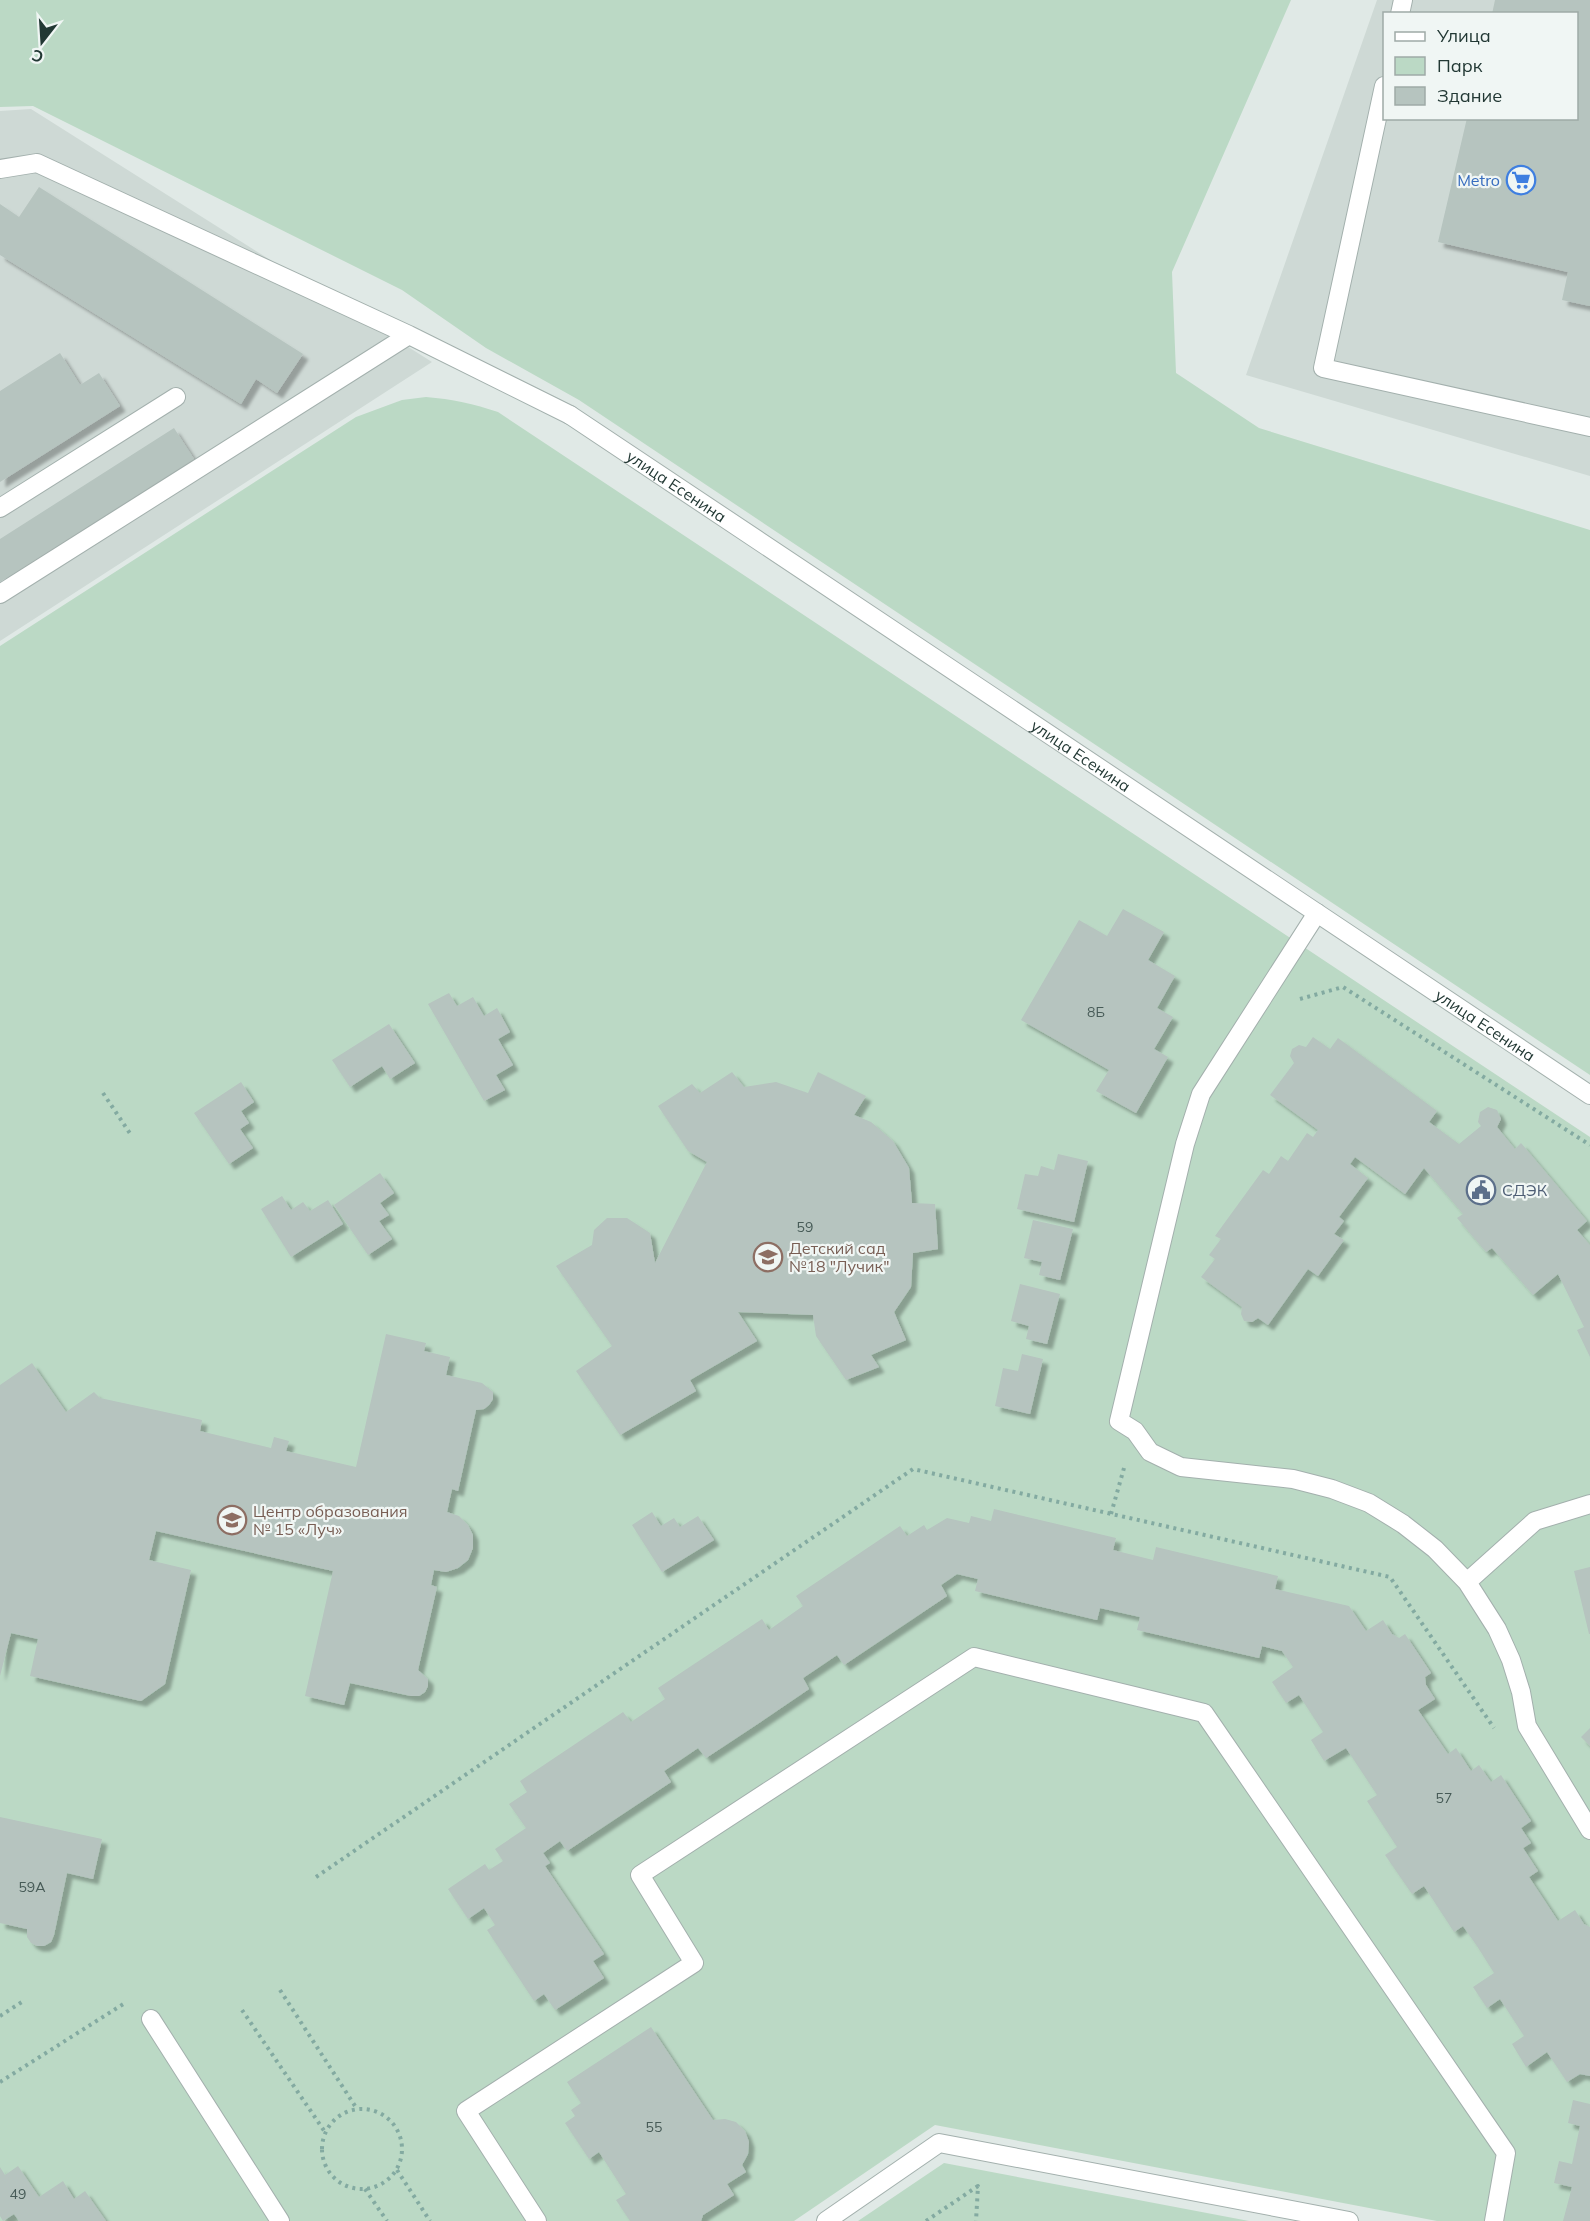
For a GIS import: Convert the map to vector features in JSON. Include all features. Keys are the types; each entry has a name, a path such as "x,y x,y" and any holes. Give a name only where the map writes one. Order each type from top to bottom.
{"street":[{"path":"1383,91 1323,368 1590,427"},
{"name":"улица Есенина","path":"0,169 38,163 409,335 570,415 1590,1095"},
{"path":"0,594 409,335"},
{"path":"0,508 176,397"},
{"path":"1317,912 1201,1094 1185,1144 1119,1421 1135,1431 1150,1452 1181,1467 1293,1479 1332,1489 1369,1503 1403,1524 1435,1549 1467,1582 1497,1629 1511,1660 1521,1692 1527,1726 1590,1830"},
{"path":"1467,1582 1535,1521 1590,1504"},
{"path":"537,2221 466,2111 694,1963 640,1875 974,1657 1204,1713 1506,2153 1494,2221"},
{"path":"152,2019 280,2221"},
{"path":"825,2221 939,2144 1349,2221"}],"path":[{"path":"1290,1002 1342,987 1590,1145"},
{"path":"103,1093 131,1135"},
{"path":"1111,1514 1135,1431"},
{"path":"280,1990 357,2109"},
{"path":"0,2082 134,1997"},
{"path":"0,2016 25,2000"},
{"path":"242,2010 325,2132"},
{"path":"357,2109 373,2109 389,2119 400,2133 403,2152 397,2170 384,2183 365,2189 349,2187 335,2178 326,2164 322,2148 325,2132 338,2116 357,2109"},
{"path":"397,2170 430,2221"},
{"path":"926,2221 978,2186 976,2221"},
{"path":"365,2189 387,2221"}],"shaded area":[{"path":"1377,0 1590,0 1590,476 1246,375"},
{"path":"31,109 432,362 0,641 0,111"}],"green space":[{"path":"0,0 1291,0 1172,272 1176,373 1259,428 1590,530 1590,1075 579,400 486,348 402,290 33,106 0,107"},
{"path":"426,397 463,402 498,412 1590,1137 1590,2221 1437,2221 935,2125 794,2221 0,2221 0,646 356,417 402,400"},
{"path":"944,2163 1249,2221 858,2221"}],"building":[{"name":"Metro","path":"1495,0 1590,0 1590,306 1562,300 1568,272 1438,242 1467,120 1578,120 1578,12 1492,12"},
{"path":"39,187 303,354 277,393 256,379 241,404 0,255 0,204 19,217"},
{"path":"60,353 80,385 99,373 120,406 0,482 0,391"},
{"path":"174,428 194,459 0,582 0,539"},
{"path":"1123,909 1164,932 1148,960 1175,976 1157,1008 1173,1017 1154,1049 1168,1057 1136,1113 1096,1091 1109,1070 1021,1020 1079,920 1107,936"},
{"path":"449,993 457,1006 473,997 484,1016 497,1008 510,1032 498,1039 513,1065 496,1075 505,1090 484,1101 428,1004"},
{"path":"389,1024 415,1063 390,1079 382,1066 350,1087 332,1060"},
{"path":"1313,1037 1330,1049 1338,1038 1437,1111 1429,1122 1459,1144 1481,1126 1478,1122 1480,1112 1488,1107 1497,1110 1501,1119 1497,1127 1515,1149 1521,1143 1587,1221 1577,1230 1590,1245 1590,1357 1577,1330 1584,1327 1558,1274 1533,1295 1492,1248 1486,1252 1457,1218 1463,1214 1424,1168 1405,1194 1355,1157 1350,1164 1368,1178 1339,1217 1344,1221 1334,1234 1344,1240 1318,1276 1308,1269 1268,1325 1258,1318 1252,1322 1244,1321 1241,1314 1242,1307 1201,1277 1215,1259 1209,1255 1221,1239 1215,1236 1263,1170 1269,1174 1281,1156 1288,1161 1307,1133 1313,1137 1318,1130 1270,1095 1294,1063 1290,1056 1292,1049 1299,1045 1306,1047"},
{"path":"732,1072 744,1087 776,1082 808,1093 818,1072 866,1096 854,1115 871,1122 893,1141 909,1168 912,1203 935,1204 938,1249 913,1253 911,1287 894,1312 906,1340 871,1355 879,1367 846,1380 816,1336 813,1315 738,1312 757,1341 690,1380 696,1391 620,1435 576,1371 612,1346 556,1266 592,1245 594,1230 607,1218 627,1218 650,1233 655,1263 707,1162 688,1151 658,1106 692,1084 700,1093"},
{"path":"241,1082 254,1102 241,1111 249,1123 240,1129 253,1148 229,1164 194,1113"},
{"path":"1058,1154 1088,1161 1074,1222 1017,1209 1025,1174 1038,1176 1041,1166 1054,1170"},
{"path":"380,1173 394,1193 380,1203 389,1215 379,1221 392,1239 368,1255 334,1205"},
{"path":"282,1196 291,1210 303,1202 310,1211 328,1200 343,1224 291,1257 261,1209"},
{"path":"1033,1220 1073,1229 1060,1280 1039,1275 1042,1262 1024,1258"},
{"path":"1020,1284 1060,1294 1047,1344 1026,1339 1029,1326 1011,1321"},
{"name":"Центр образования № 15 «Луч»","path":"386,1334 426,1343 424,1351 450,1357 446,1375 482,1383 493,1392 493,1399 489,1405 484,1409 476,1410 458,1491 452,1489 447,1512 459,1516 468,1525 473,1535 473,1548 468,1560 458,1568 446,1572 434,1570 431,1585 437,1587 418,1670 428,1679 425,1692 419,1696 411,1696 350,1683 344,1705 305,1696 333,1571 156,1531 149,1560 191,1570 165,1684 141,1701 30,1676 38,1639 11,1633 0,1676 0,1385 32,1363 66,1412 94,1392 100,1398 202,1420 200,1431 271,1448 274,1437 289,1441 286,1451 356,1467"},
{"path":"1022,1354 1043,1359 1030,1414 995,1406 1003,1368 1018,1371"},
{"path":"994,1509 1116,1538 1113,1550 1153,1560 1156,1547 1278,1576 1275,1589 1349,1606 1366,1631 1383,1620 1392,1634 1399,1638 1405,1634 1431,1673 1425,1677 1426,1685 1435,1699 1418,1710 1448,1754 1456,1748 1471,1771 1479,1765 1491,1782 1501,1775 1531,1821 1521,1828 1531,1843 1523,1848 1538,1871 1529,1877 1558,1921 1575,1910 1584,1924 1590,1927 1590,2076 1580,2074 1567,2082 1547,2052 1526,2067 1512,2044 1524,2036 1500,1999 1487,2008 1473,1987 1494,1973 1477,1946 1463,1926 1454,1932 1424,1886 1412,1894 1385,1855 1397,1847 1367,1801 1377,1795 1346,1748 1324,1761 1311,1740 1323,1732 1299,1695 1286,1703 1272,1682 1293,1667 1282,1651 1262,1646 1259,1658 1137,1630 1140,1617 1100,1608 1097,1620 975,1591 978,1579 957,1574 941,1585 947,1596 844,1665 837,1655 803,1678 809,1689 756,1725 706,1758 698,1748 664,1771 671,1782 567,1851 560,1841 543,1853 550,1863 545,1866 604,1954 593,1961 604,1978 555,2010 544,1994 534,2001 487,1930 495,1925 484,1908 468,1919 448,1889 485,1864 489,1870 503,1861 495,1849 526,1828 509,1804 527,1792 520,1781 623,1712 631,1722 665,1699 658,1688 762,1619 769,1630 803,1606 796,1596 900,1526 907,1536 924,1525 927,1530 947,1518 969,1523 971,1516 991,1521"},
{"path":"652,1512 661,1526 674,1518 680,1527 698,1516 714,1540 662,1572 632,1525"},
{"path":"1590,1567 1590,1634 1589,1634 1574,1571"},
{"path":"1590,1728 1590,1746 1581,1737"},
{"path":"0,1817 102,1839 93,1879 67,1873 54,1935 51,1942 44,1946 31,1943 27,1937 27,1929 0,1923"},
{"path":"651,2027 713,2120 725,2119 736,2122 745,2131 749,2142 748,2154 742,2165 746,2172 727,2184 734,2195 703,2215 701,2221 630,2221 616,2200 626,2194 599,2152 589,2159 565,2123 575,2116 571,2110 581,2103 567,2082"},
{"path":"1573,2100 1590,2104 1590,2221 1563,2221 1572,2187 1554,2183 1559,2161 1572,2164 1580,2126 1568,2123"},
{"path":"18,2166 39,2197 63,2181 74,2199 85,2191 106,2221 19,2221 14,2214 3,2221 0,2216 0,2167 5,2175"}],"place":[{"name":"Metro","path":"1521,180"},
{"name":"СДЭК","path":"1481,1190"},
{"name":"Детский сад №18 \"Лучик\"","path":"768,1257"},
{"name":"Центр образования № 15 «Луч»","path":"232,1520"}]}
